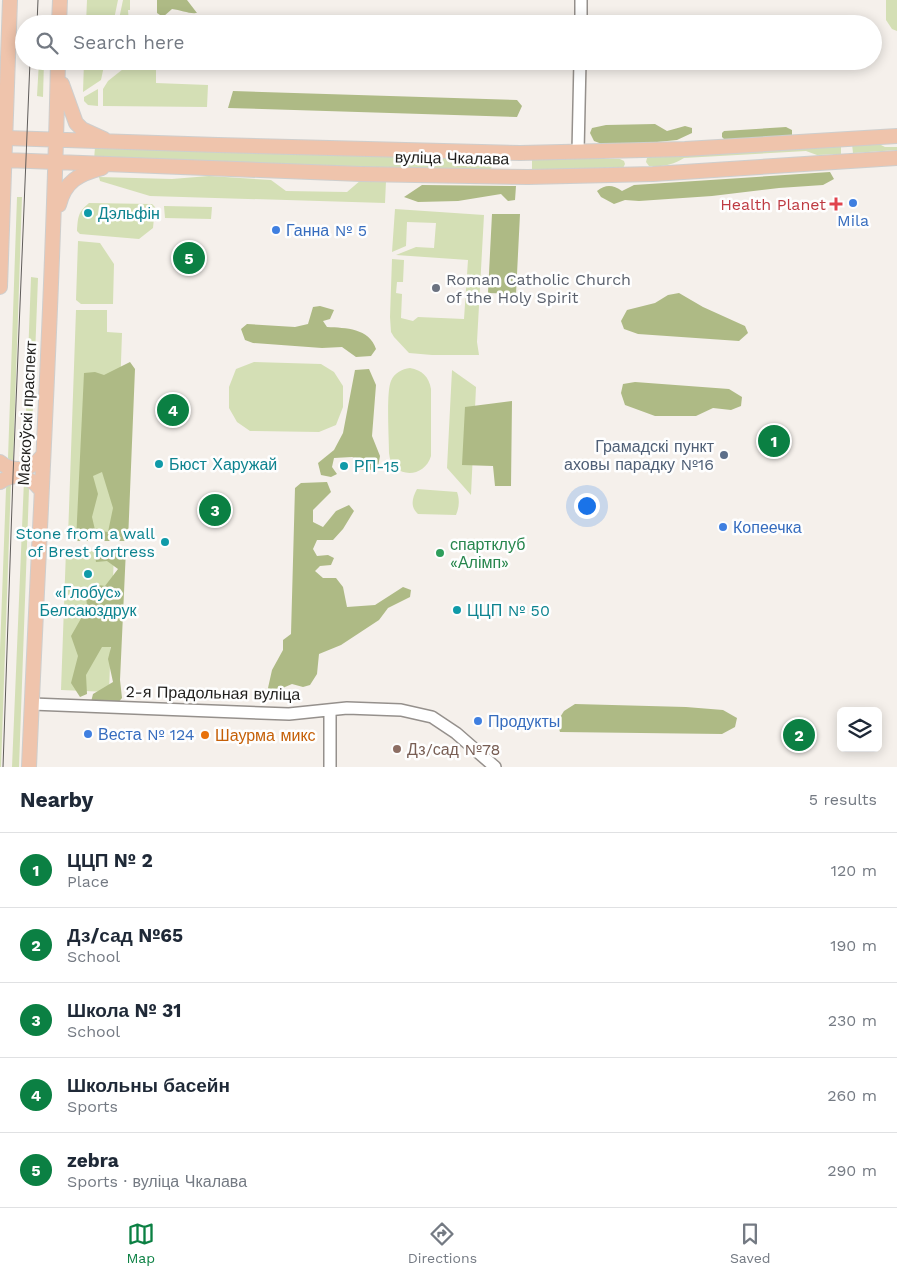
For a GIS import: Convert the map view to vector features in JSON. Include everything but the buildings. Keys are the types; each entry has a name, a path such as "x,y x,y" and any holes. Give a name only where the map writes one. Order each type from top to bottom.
{"main road":[{"path":"0,287 10,0"},
{"path":"59,15 60,0"},
{"name":"Маскоўскі праспект","path":"30,767 42,455 54,224 58,70"},
{"path":"59,70 64,94 76,123 82,129 109,141"},
{"name":"вуліца Чкалава","path":"6,138 520,153 652,150 897,136"},
{"path":"652,150 646,153 641,162 644,169 654,174"},
{"path":"617,151 624,154 629,164 626,171 619,175"},
{"path":"484,152 492,154 495,158 496,166 493,172 484,176"},
{"path":"520,153 514,156 510,165 514,174 520,177"},
{"name":"вуліца Чкалава","path":"5,160 520,177 654,174 897,158"},
{"path":"54,224 62,194 72,181 88,172 117,165"},
{"path":"0,462 12,468 23,469 35,464 42,455"},
{"path":"0,482 11,476 22,476 33,481 41,490"}],"street":[{"path":"581,0 581,15"},
{"path":"578,152 580,70"},
{"name":"2-я Прадольная вуліца","path":"32,704 289,714 347,708 401,710 432,717 456,733 495,767"},
{"path":"330,710 330,767"}],"green space":[{"path":"87,0 118,0 115,15 86,15"},
{"path":"123,0 130,0 128,15 120,15"},
{"path":"157,0 187,0 197,13 172,9 165,15 157,13"},
{"path":"886,0 897,0 897,31 892,29 886,20"},
{"path":"38,70 44,70 43,97 37,96"},
{"path":"84,70 103,70 101,80 83,92"},
{"path":"122,70 156,70 156,83 208,85 207,107 103,106 103,89 108,81"},
{"path":"98,89 98,106 88,105 84,101 84,97"},
{"path":"233,91 517,100 522,106 517,117 228,108"},
{"path":"655,124 667,131 685,126 692,128 692,133 677,140 627,145 602,144 594,141 590,133 592,128 606,125"},
{"path":"786,127 792,130 792,135 788,138 725,140 722,137 724,131"},
{"path":"875,142 885,147 897,147 897,150 853,153 852,144"},
{"path":"841,146 841,154 817,155 806,151 684,158 672,164 658,166 649,166 646,162 647,158 652,156"},
{"path":"95,147 211,152 485,158 492,164 491,170 486,172 94,160"},
{"path":"532,159 620,159 625,164 622,170 532,172"},
{"path":"830,172 834,179 823,185 712,196 639,201 625,200 614,204 601,197 597,191 606,186 616,187 622,191 634,185"},
{"path":"209,176 271,180 286,191 347,192 361,180 386,181 385,203 150,196 100,181 99,177 172,179"},
{"path":"422,185 516,186 515,200 508,201 501,194 458,201 418,202 404,197"},
{"path":"17,197 22,197 13,464 8,458"},
{"path":"89,203 152,204 155,207 153,228 139,239 80,234 77,231 79,215"},
{"path":"164,206 212,207 211,219 165,218"},
{"path":"395,209 484,215 477,342 479,355 409,353 391,332 392,259 404,260 403,282 397,282 396,293 402,294 401,318 413,321 418,317 464,319 468,260 396,255 416,247 434,248 436,223 407,222 406,246 392,252"},
{"path":"492,214 520,214 516,294 488,293"},
{"path":"78,241 100,243 114,264 113,304 81,304 76,300"},
{"path":"31,277 38,278 31,459 24,465"},
{"path":"679,293 703,307 745,326 748,333 739,341 638,334 624,329 621,321 627,310 655,303 668,295"},
{"path":"320,306 334,310 330,319 323,321 327,327 356,330 368,337 376,349 371,356 356,357 342,347 322,348 253,343 245,340 241,329 247,324 295,327 308,324 313,307"},
{"path":"76,310 107,310 107,332 122,333 115,538 68,537"},
{"path":"130,362 135,369 128,541 76,541 84,373 95,372 104,375","holes":["102,472 113,508 108,532 95,530 92,517 98,494 93,476"]},
{"path":"254,362 321,364 334,372 343,386 343,407 336,425 319,432 250,431 237,422 229,408 229,387 236,369"},
{"path":"369,369 376,385 372,436 380,456 378,467 370,470 360,470 356,458 334,458 332,467 337,474 331,477 321,475 318,463 334,450 343,433 355,370"},
{"path":"404,369 418,370 427,378 431,389 431,456 422,469 408,473 395,467 391,461 389,453 388,405 389,387 392,378"},
{"path":"452,370 476,387 471,495 447,468"},
{"path":"635,382 729,389 742,397 741,406 731,410 713,408 696,416 655,416 625,405 621,393 623,384"},
{"path":"512,401 511,486 495,486 493,466 462,465 465,407"},
{"path":"11,480 0,767 0,650 6,489 7,483"},
{"path":"24,480 28,483 29,489 19,767 12,767"},
{"path":"327,482 331,492 313,510 313,522 323,527 336,511 349,505 354,511 343,529 333,540 317,540 313,549 317,556 328,555 334,558 331,565 320,566 315,571 323,578 336,578 343,587 347,607 375,605 403,587 411,590 410,597 388,608 379,620 341,645 319,654 317,674 310,685 303,687 292,684 271,693 268,688 272,670 283,650 283,640 291,634 295,488 301,483"},
{"path":"417,489 457,492 459,504 456,515 418,514 415,511 413,502"},
{"path":"126,549 120,680 122,698 117,704 91,702 93,694 113,682 108,659 111,647 102,647 86,675 87,694 80,697 71,683 78,656 71,636 87,608 86,591 91,584 105,586 118,569 107,561 96,562 95,556"},
{"path":"66,550 114,552 109,692 61,690"},
{"path":"575,704 723,710 737,718 735,727 722,734 560,732 557,722 564,711"}],"tram line":[{"path":"37,15 38,0"},
{"path":"3,767 30,70"}],"place":[{"name":"Mila","path":"853,203"},
{"name":"Health Planet","path":"836,204"},
{"name":"Дэльфін","path":"88,213"},
{"name":"Ганна № 5","path":"276,230"},
{"name":"zebra","path":"189,258"},
{"name":"Roman Catholic Church of the Holy Spirit","path":"436,288"},
{"name":"Школьны басейн","path":"173,410"},
{"name":"ЦЦП № 2","path":"774,441"},
{"name":"Грамадскі пункт аховы парадку №16","path":"724,455"},
{"name":"Бюст Харужай","path":"159,464"},
{"name":"РП-15","path":"344,466"},
{"name":"Школа № 31","path":"215,510"},
{"name":"Копеечка","path":"723,527"},
{"name":"Stone from a wall of Brest fortress","path":"165,542"},
{"name":"спартклуб «Алімп»","path":"440,553"},
{"name":"«Глобус» Белсаюздрук","path":"88,574"},
{"name":"ЦЦП № 50","path":"457,610"},
{"name":"Продукты","path":"478,721"},
{"name":"Веста № 124","path":"88,734"},
{"name":"Шаурма микс","path":"205,735"},
{"name":"Дз/сад №65","path":"799,735"},
{"name":"Дз/сад №78","path":"397,749"}]}
